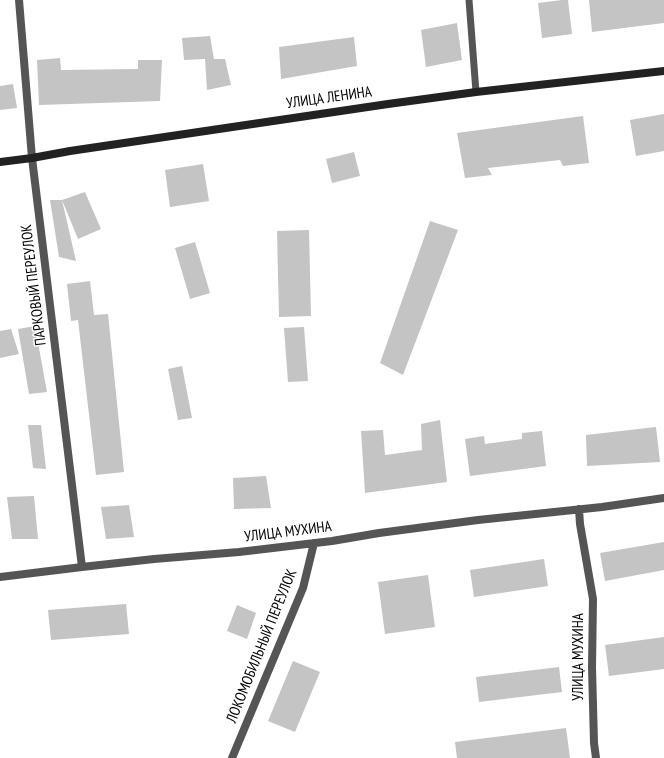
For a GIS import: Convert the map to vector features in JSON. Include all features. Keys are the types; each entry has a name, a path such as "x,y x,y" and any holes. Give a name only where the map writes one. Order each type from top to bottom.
{"main road":[{"name":"УЛИЦА ЛЕНИНА","path":"0,162 388,104 476,92 664,71"}],"street":[{"name":"ПАРКОВЫЙ ПЕРЕУЛОК","path":"18,0 32,158 82,567"},
{"name":"УЛИЦА МУХИНА","path":"0,577 154,559 240,552 332,541 379,532 664,498"},
{"name":"УЛИЦА МУХИНА","path":"579,509 580,524 593,599 592,667 594,743 596,758"},
{"name":"ЛОКОМОБИЛЬНЫЙ ПЕРЕУЛОК","path":"232,758 303,588 314,543"}],"lane":[{"path":"468,0 476,92"}],"building":[{"path":"568,0 572,34 542,38 538,3"},
{"path":"589,0 664,0 664,23 592,32"},
{"path":"457,23 462,60 426,67 421,30"},
{"path":"210,36 214,59 225,59 231,85 207,90 205,59 184,60 182,38"},
{"path":"354,37 357,66 281,79 279,47"},
{"path":"60,58 61,70 138,69 138,60 162,60 160,101 39,105 37,60"},
{"path":"13,84 17,108 0,110 0,86"},
{"path":"664,114 664,151 636,156 630,120"},
{"path":"583,116 589,163 563,166 560,160 488,168 492,175 465,178 457,133"},
{"path":"354,152 360,176 332,183 326,159"},
{"path":"203,164 209,201 170,207 165,170"},
{"path":"85,192 101,229 78,239 62,200"},
{"path":"50,200 62,200 76,261 59,257"},
{"path":"430,221 458,230 403,375 380,363"},
{"path":"309,230 311,316 279,317 277,231"},
{"path":"195,242 210,293 190,299 175,248"},
{"path":"90,281 94,315 108,314 124,472 96,475 78,320 71,321 67,284"},
{"path":"35,326 47,392 29,394 18,329"},
{"path":"304,327 308,381 288,382 284,328"},
{"path":"11,329 19,354 0,358 0,331"},
{"path":"182,366 192,418 178,420 168,369"},
{"path":"440,420 447,482 365,493 361,431 383,430 385,455 422,450 421,424"},
{"path":"28,425 41,425 46,469 33,468"},
{"path":"656,427 660,462 587,466 586,435"},
{"path":"542,431 546,466 470,476 465,439 484,436 485,444 522,439 522,433"},
{"path":"266,476 271,508 234,509 233,478"},
{"path":"34,496 38,539 12,539 7,497"},
{"path":"129,505 134,537 106,539 101,507"},
{"path":"664,542 664,570 605,581 600,553"},
{"path":"544,559 548,586 474,597 470,570"},
{"path":"428,575 435,627 385,634 378,582"},
{"path":"126,604 129,634 51,640 48,610"},
{"path":"237,605 256,613 247,639 227,631"},
{"path":"664,637 664,669 609,676 605,645"},
{"path":"293,661 320,672 295,732 268,721"},
{"path":"559,667 562,692 479,702 476,677"},
{"path":"566,728 570,758 457,758 455,742"}]}
